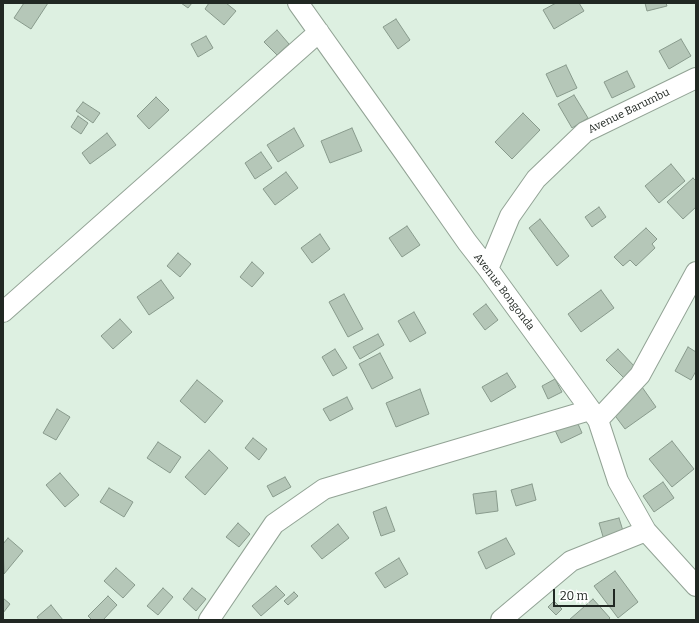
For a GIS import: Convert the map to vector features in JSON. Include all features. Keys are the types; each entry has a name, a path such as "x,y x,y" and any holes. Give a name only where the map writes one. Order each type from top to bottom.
{"street":[{"name":"Avenue Bongonda","path":"298,3 467,242 594,415 618,481 646,531 696,586"},
{"path":"3,312 319,32"},
{"name":"Avenue Barumbu","path":"488,269 510,216 518,204 536,179 585,132 696,78"},
{"path":"209,620 274,524 324,489 594,415 640,376 696,272"},
{"path":"501,620 571,561 646,531"}],"building":[{"path":"24,3 48,3 31,29 14,18"},
{"path":"181,3 192,3 188,8"},
{"path":"209,3 226,3 236,11 224,25 205,9"},
{"path":"556,3 579,3 584,11 554,29 543,10"},
{"path":"645,3 666,3 667,6 647,11"},
{"path":"396,19 410,40 398,49 383,27"},
{"path":"277,30 289,44 277,55 264,42"},
{"path":"206,36 213,48 198,57 191,44"},
{"path":"681,39 691,56 669,69 659,51"},
{"path":"566,65 577,88 557,97 546,74"},
{"path":"627,71 635,87 612,98 604,82"},
{"path":"574,95 588,118 572,128 558,104"},
{"path":"156,97 169,110 149,129 137,116"},
{"path":"83,102 100,113 93,123 76,111"},
{"path":"523,113 540,130 512,159 495,142"},
{"path":"78,116 88,123 81,134 71,127"},
{"path":"294,128 304,146 278,162 267,145"},
{"path":"352,128 362,151 330,163 321,141"},
{"path":"107,133 116,145 90,164 82,153"},
{"path":"261,152 272,168 255,179 245,163"},
{"path":"671,164 685,181 659,203 645,186"},
{"path":"286,172 298,188 275,205 263,189"},
{"path":"693,178 696,181 696,207 683,219 667,202"},
{"path":"599,207 606,217 592,227 585,217"},
{"path":"540,219 569,256 557,266 529,228"},
{"path":"407,226 420,245 402,257 389,238"},
{"path":"646,228 657,239 652,244 655,248 636,266 630,260 623,266 614,257"},
{"path":"320,234 330,249 312,263 301,248"},
{"path":"178,253 191,264 180,277 167,266"},
{"path":"252,262 264,273 252,287 240,277"},
{"path":"161,280 174,298 149,315 137,297"},
{"path":"601,290 614,308 581,332 568,314"},
{"path":"344,294 363,329 348,337 329,302"},
{"path":"486,304 498,320 485,330 473,314"},
{"path":"414,312 426,333 410,342 398,321"},
{"path":"120,319 132,332 113,349 101,336"},
{"path":"378,334 384,345 360,359 353,347"},
{"path":"688,347 696,352 696,371 691,380 675,371"},
{"path":"335,349 347,368 333,376 322,357"},
{"path":"618,349 636,368 625,379 606,360"},
{"path":"380,353 393,378 372,389 359,364"},
{"path":"507,373 516,387 491,402 482,387"},
{"path":"555,379 562,392 548,399 542,386"},
{"path":"197,380 223,401 205,423 180,401"},
{"path":"642,387 656,407 625,429 610,409"},
{"path":"420,389 429,414 396,427 386,403"},
{"path":"347,397 353,409 330,421 323,409"},
{"path":"57,409 70,417 56,440 43,433"},
{"path":"575,417 582,433 561,443 553,426"},
{"path":"253,438 267,449 259,460 245,448"},
{"path":"672,441 694,469 672,487 649,459"},
{"path":"158,442 181,457 170,473 147,458"},
{"path":"209,450 228,468 205,495 185,477"},
{"path":"60,473 79,495 65,507 46,485"},
{"path":"285,477 291,487 273,497 267,486"},
{"path":"663,482 674,498 654,512 643,496"},
{"path":"532,484 536,500 516,506 511,490"},
{"path":"109,488 133,502 124,517 100,502"},
{"path":"496,491 498,511 476,514 473,494"},
{"path":"386,507 395,531 381,536 373,512"},
{"path":"619,518 624,534 604,540 599,523"},
{"path":"238,523 250,534 239,547 226,537"},
{"path":"338,524 349,538 322,559 311,546"},
{"path":"8,538 23,551 4,574 3,544"},
{"path":"506,538 515,554 486,569 478,552"},
{"path":"399,558 408,574 385,588 375,573"},
{"path":"116,568 135,585 123,598 104,581"},
{"path":"615,571 638,602 618,618 594,586"},
{"path":"276,586 285,595 261,616 252,606"},
{"path":"163,588 173,597 158,615 147,606"},
{"path":"192,588 206,599 196,611 183,599"},
{"path":"294,592 298,596 288,605 284,601"},
{"path":"108,596 117,605 103,620 92,620 88,616"},
{"path":"3,598 10,604 3,613"},
{"path":"593,599 610,618 608,620 569,620"},
{"path":"554,601 562,609 556,615 548,607"},
{"path":"51,605 63,620 39,620 37,617"}]}
